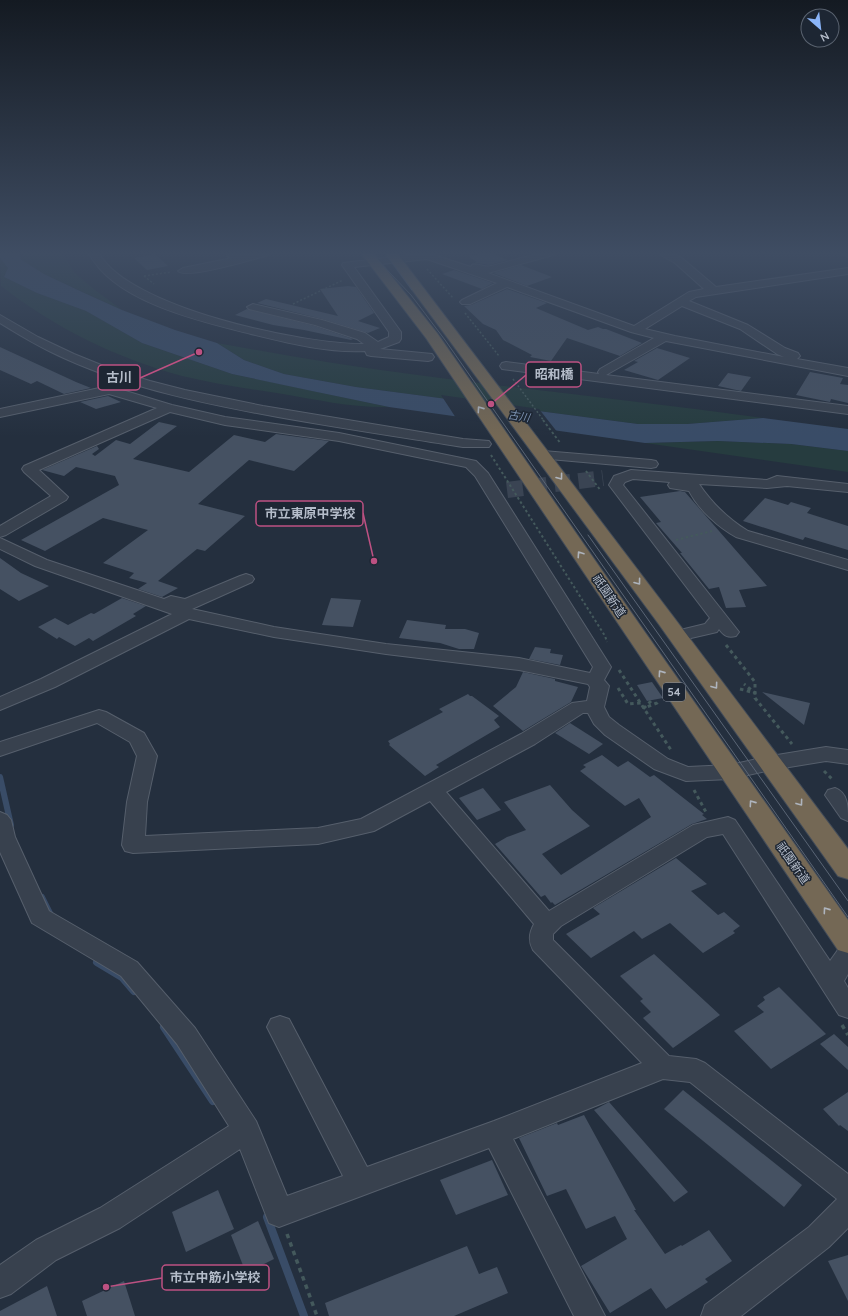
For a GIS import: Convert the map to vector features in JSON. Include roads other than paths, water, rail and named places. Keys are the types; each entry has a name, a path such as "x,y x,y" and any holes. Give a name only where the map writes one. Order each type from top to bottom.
{"highway":[{"name":"祇園新道","path":"415,314 432,336 452,367 493,442 730,772 848,942"},
{"path":"438,314 678,636 848,869"}],"street":[{"path":"191,314 279,337 354,351 428,357"},
{"path":"288,314 318,322 361,336 376,347"},
{"path":"329,346 376,347 388,344 395,339 395,332 382,314"},
{"path":"593,314 635,330 665,337 848,372"},
{"path":"635,330 661,314"},
{"path":"713,314 744,327 781,351 824,368 848,363"},
{"path":"0,318 24,334 71,358 139,381 223,403 463,443 493,442"},
{"path":"604,372 665,337"},
{"path":"506,366 848,410"},
{"path":"0,413 109,390 169,408 225,421 339,437 471,464 500,491 602,667 594,680"},
{"path":"0,532 61,497 29,469 169,408"},
{"path":"540,450 848,488"},
{"path":"726,635 720,618 616,485 619,479 631,474 767,484 788,481"},
{"path":"603,478 694,487 699,496 728,526 742,534 848,565"},
{"path":"0,543 41,563 187,613 274,632 386,649 518,664 594,680 600,686 595,707 601,720 612,730 661,764 686,774 730,772 771,763 826,754 848,757"},
{"path":"156,603 162,598 186,605 246,579"},
{"path":"0,704 48,683 187,613"},
{"path":"678,636 711,628 720,618"},
{"path":"1,746 99,716 137,738 147,756 137,802 133,845 318,836 366,826 528,739 579,707 595,707"},
{"path":"433,790 548,925"},
{"path":"835,795 848,813"},
{"path":"0,820 4,837 40,917 129,969 186,1036 246,1130 279,1213 496,1133 662,1066 696,1071 848,1191"},
{"path":"662,1066 541,943 542,931 553,920 701,830 728,825 848,1008"},
{"path":"831,980 848,954"},
{"path":"280,1027 361,1183"},
{"path":"0,1283 46,1250 110,1218 246,1130"},
{"path":"496,1133 590,1316"},
{"path":"716,1316 819,1237 848,1208"}],"water":[{"name":"古川","path":"92,314 134,314 175,330 217,343 244,360 284,374 356,387 638,424 687,424 763,418 848,429 848,451 791,444 718,441 645,443 389,407 232,374 142,343"}],"waterway":[{"path":"0,777 11,825"},
{"path":"42,897 51,915"},
{"path":"97,962 122,977 134,991"},
{"path":"164,1027 213,1101"},
{"path":"267,1217 304,1316"}],"tunnel":[{"path":"507,490 603,478"}],"tram line":[{"path":"426,314 848,917"},
{"path":"588,535 848,901"}],"place":[{"name":"古川","path":"199,352"},
{"name":"昭和橋","path":"491,404"},
{"name":"市立東原中学校","path":"374,561"},
{"name":"市立中筋小学校","path":"106,1287"}]}
